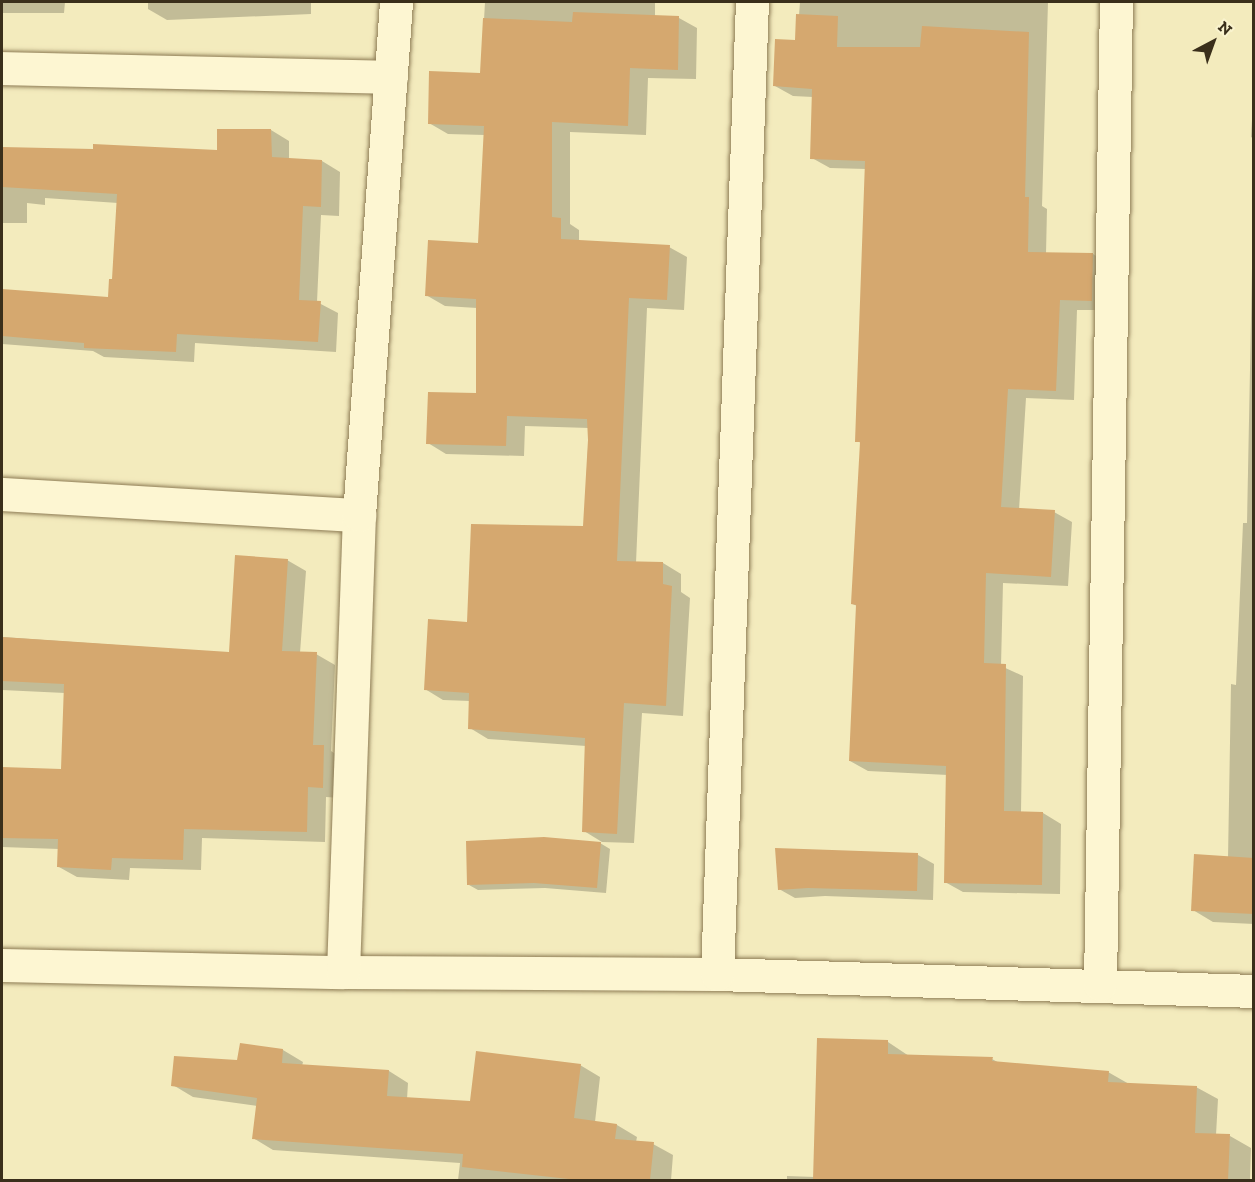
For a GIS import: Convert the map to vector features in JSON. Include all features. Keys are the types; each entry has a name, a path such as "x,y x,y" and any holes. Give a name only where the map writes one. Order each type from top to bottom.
{"street":[{"path":"343,972 359,515 396,2"},
{"path":"717,974 752,2"},
{"path":"1101,984 1116,2"},
{"path":"2,68 391,77"},
{"path":"2,494 359,515"},
{"path":"2,965 343,972 717,974 1101,984 1254,991"}],"building":[{"path":"573,12 679,16 678,70 630,68 628,126 552,122 552,217 561,218 561,239 670,245 667,300 629,298 617,561 663,562 663,584 672,586 666,706 624,703 617,834 582,832 585,738 468,729 469,693 424,690 428,619 467,622 471,524 583,526 588,440 587,419 507,416 506,446 426,444 428,392 476,393 476,299 425,296 428,240 478,243 484,126 428,124 429,71 480,73 483,18 572,22"},
{"path":"796,14 838,16 837,47 920,47 922,26 1029,32 1025,197 1029,197 1028,252 1093,253 1092,301 1060,300 1056,391 1008,389 1001,507 1055,510 1051,577 986,573 984,663 1006,664 1004,811 1043,812 1042,885 944,883 946,766 849,761 856,605 851,604 860,442 855,442 865,161 810,159 812,89 773,86 775,39 795,40"},
{"path":"217,129 271,129 272,157 322,160 321,207 303,206 299,300 321,301 318,342 177,334 176,352 84,348 84,343 2,336 2,289 108,297 109,279 112,279 117,194 2,187 2,147 93,149 93,144 217,150"},
{"path":"235,555 288,559 282,651 317,652 313,745 324,745 323,788 308,787 307,832 184,829 183,860 112,858 111,870 57,867 58,839 2,838 2,767 61,769 64,684 2,681 2,637 229,652"},
{"path":"544,837 601,842 597,888 534,883 467,885 466,841"},
{"path":"775,848 918,853 917,891 808,888 778,890"},
{"path":"1194,854 1254,858 1254,914 1191,911"},
{"path":"817,1038 888,1040 888,1054 993,1057 992,1061 1109,1071 1108,1082 1197,1086 1195,1133 1230,1134 1228,1180 813,1180"},
{"path":"240,1043 283,1049 282,1063 389,1070 387,1096 470,1101 476,1051 581,1064 574,1118 617,1124 615,1139 654,1142 650,1180 578,1180 462,1167 463,1154 252,1139 257,1098 171,1086 174,1056 237,1060"}]}
